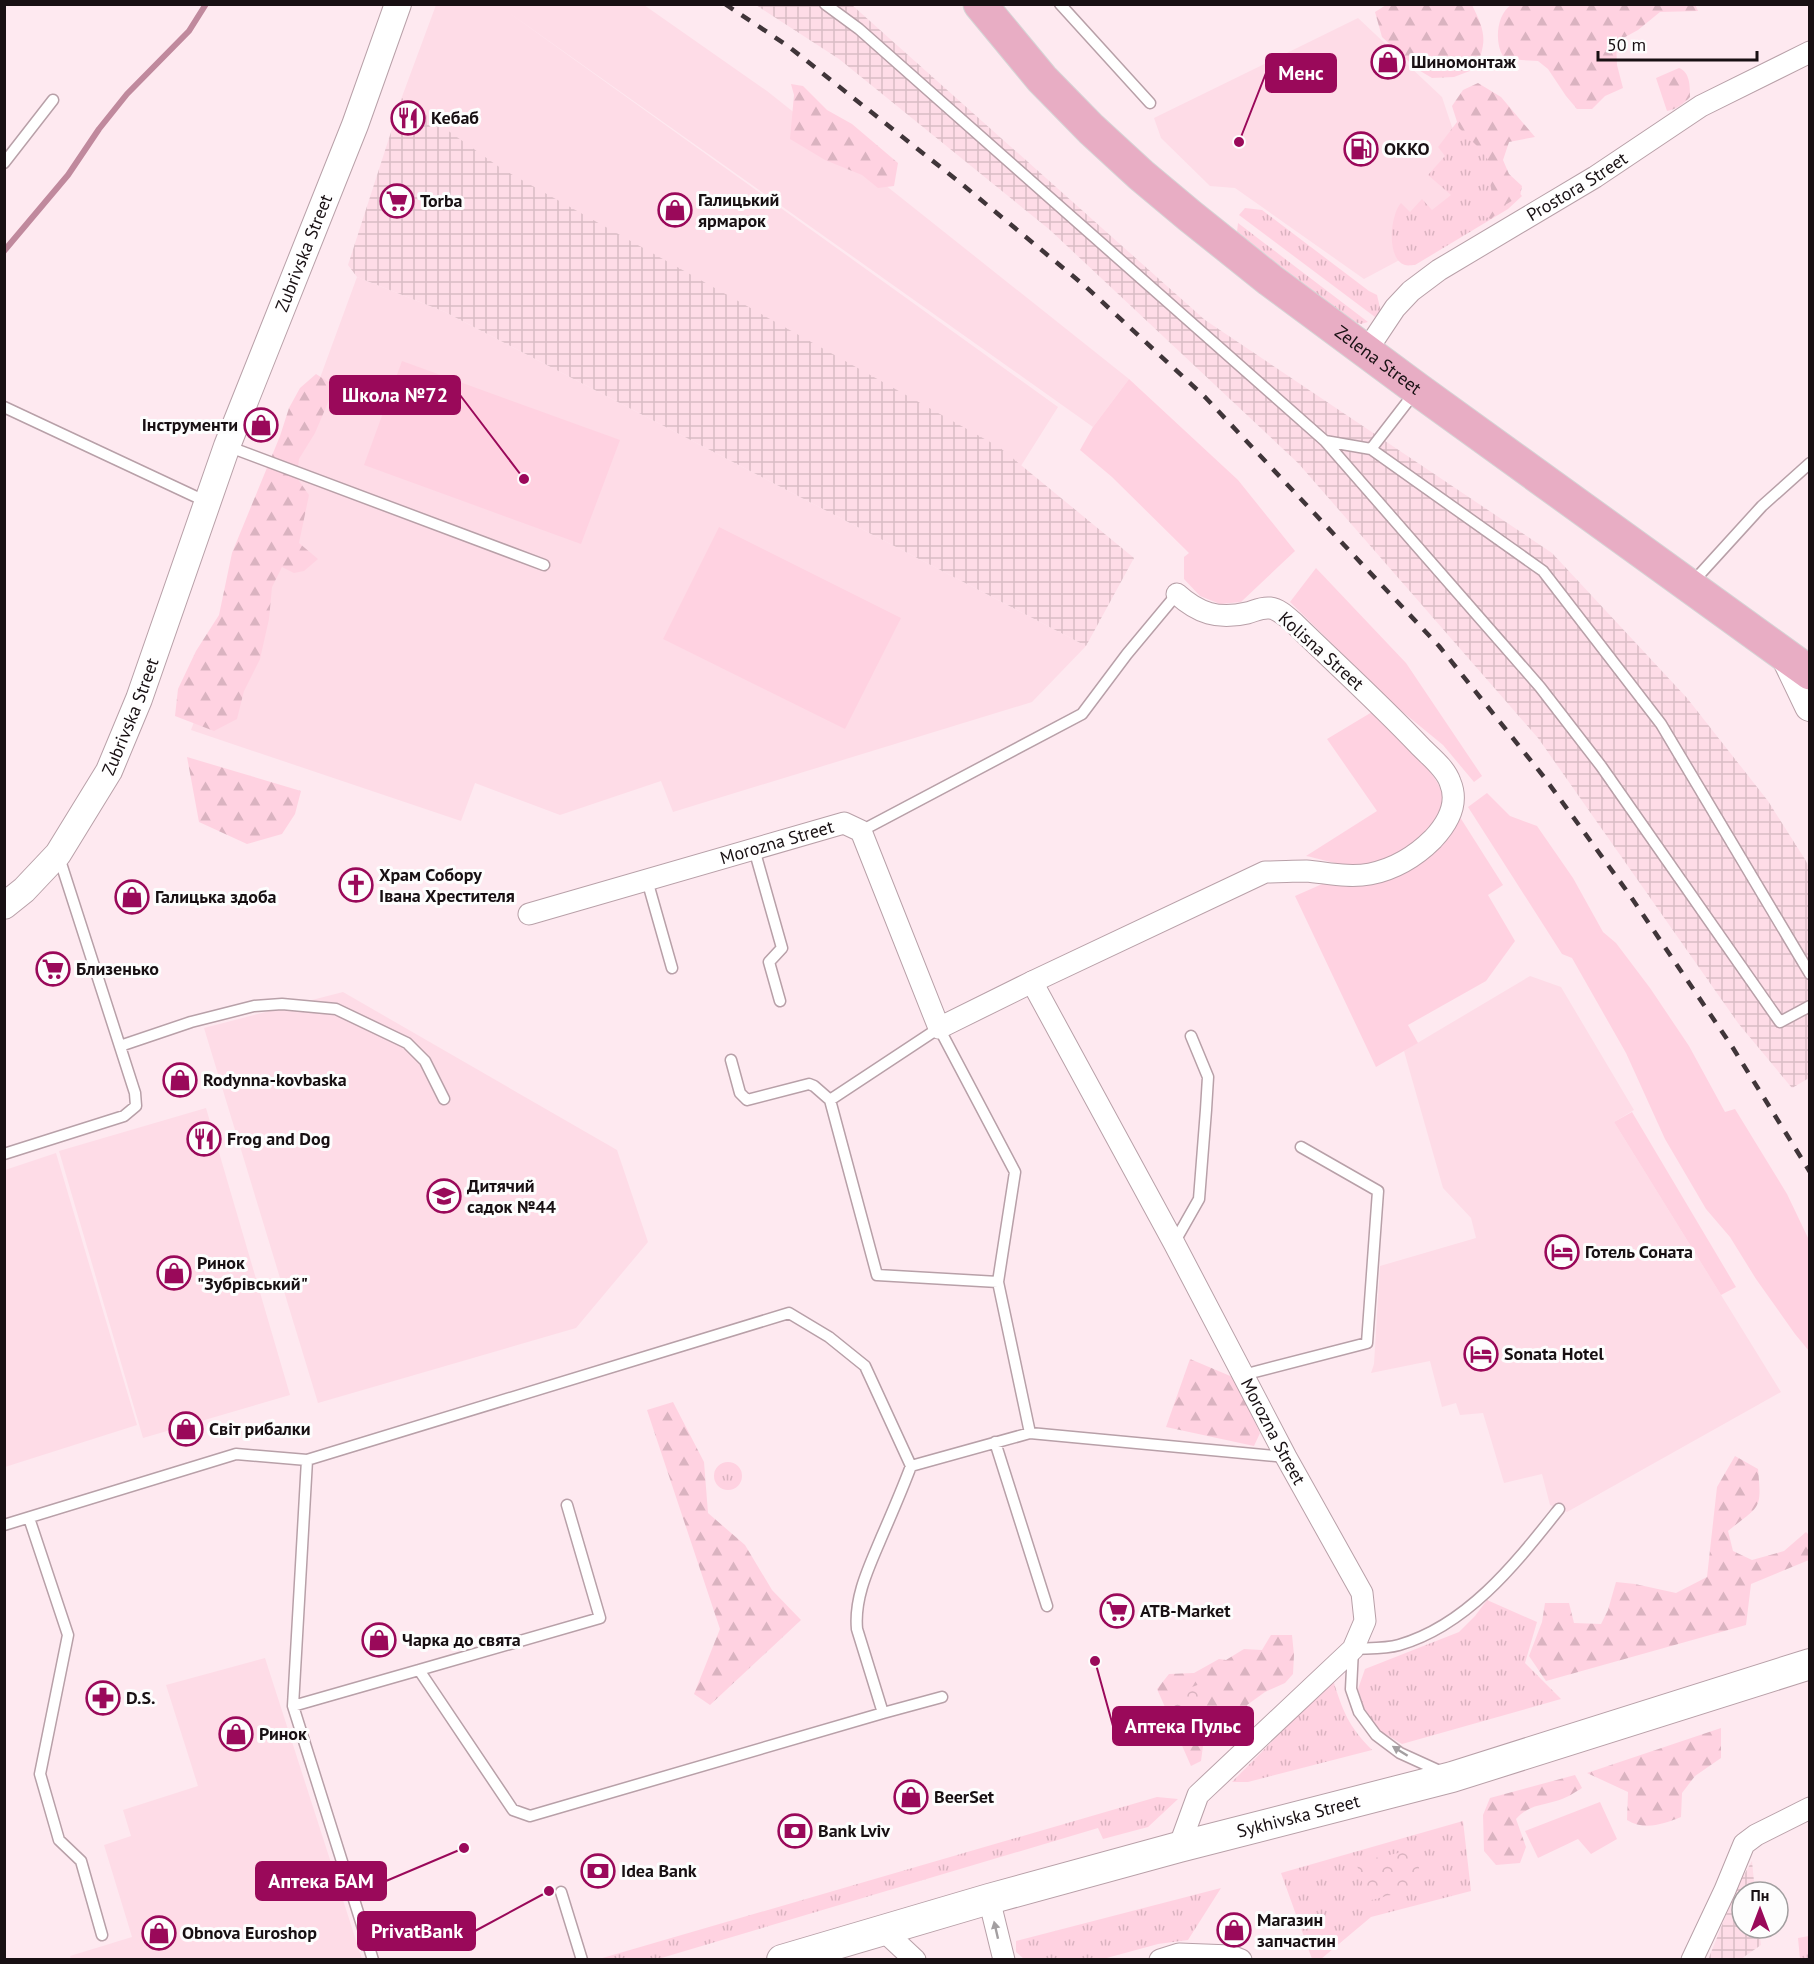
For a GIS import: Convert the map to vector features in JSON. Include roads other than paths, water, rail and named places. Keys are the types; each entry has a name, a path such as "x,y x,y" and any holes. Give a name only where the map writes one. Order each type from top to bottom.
{"main road":[{"name":"Zelena Street","path":"980,4 1042,79 1091,129 1141,175 1270,280 1798,666"},
{"path":"1798,666 1809,706"},
{"name":"Sykhivska Street","path":"782,1959 1179,1847 1452,1777 1809,1664"}],"street":[{"name":"Zubrivska Street","path":"4,906 24,890 58,854 109,771 139,699 227,446 355,125 398,4"},
{"name":"Prostora Street","path":"1367,350 1395,308 1411,291 1439,270 1586,182 1701,106 1809,52"},
{"name":"Kolisna Street","path":"1032,982 1265,872 1305,871 1350,875 1370,874 1395,867 1422,849 1449,818 1453,806 1450,780 1439,766 1294,622 1272,608 1261,608 1246,613 1212,615 1199,611 1177,594"},
{"name":"Morozna Street","path":"529,914 844,823 861,831 939,1028"},
{"name":"Morozna Street","path":"1032,982 1362,1593 1365,1621 1353,1649 1198,1795 1179,1847"},
{"path":"939,1028 1032,982"},
{"path":"1692,1959 1744,1844 1756,1835 1809,1808"},
{"path":"989,1899 1004,1959"},
{"path":"883,1930 915,1959"},
{"path":"1160,1959 1179,1954 1231,1956 1241,1959"}],"lane":[{"path":"825,4 859,29 1325,441 1547,696 1601,766 1780,1022 1809,1006"},
{"path":"1060,4 1150,103"},
{"path":"4,163 53,100"},
{"path":"1371,449 1417,389"},
{"path":"4,407 207,502"},
{"path":"1325,441 1371,449 1543,571 1661,724 1809,974"},
{"path":"227,446 544,565"},
{"path":"1689,587 1762,506 1809,463"},
{"name":"Kolisna Street","path":"861,831 1082,714 1126,654 1177,594"},
{"path":"754,849 782,948 769,962 780,1000"},
{"path":"4,1154 124,1116 136,1106 135,1093 58,854"},
{"path":"647,880 672,968"},
{"path":"120,1046 191,1022 254,1006 282,1004 336,1009 406,1043 425,1061 444,1099"},
{"path":"830,1100 939,1028 1015,1172 998,1282 1030,1433"},
{"path":"1174,1243 1199,1199 1208,1077 1191,1036"},
{"path":"731,1060 740,1093 747,1100 809,1084 830,1100 877,1275 998,1282"},
{"path":"1244,1375 1367,1343 1378,1191 1301,1147"},
{"path":"4,1525 236,1454 307,1460 789,1313 829,1337 865,1366 911,1467 869,1567 856,1615 857,1629 883,1713"},
{"path":"911,1467 1030,1433 1287,1457"},
{"path":"995,1442 1047,1606"},
{"path":"307,1460 293,1706 374,1959"},
{"path":"293,1706 600,1618 567,1505"},
{"path":"1452,1777 1400,1752 1376,1735 1359,1712 1351,1689 1353,1649 1398,1645 1448,1624 1524,1553 1559,1509"},
{"path":"29,1518 68,1635 40,1774 59,1840 81,1861 102,1935"},
{"path":"419,1670 513,1810 530,1816 942,1697"},
{"path":"561,1892 582,1959"}],"waterway":[{"path":"4,251 68,175 99,129 127,94 189,31 206,4"}],"railway":[{"path":"725,4 788,46 963,185 1085,286 1205,397 1439,646 1544,777 1629,894 1733,1048 1810,1172"}],"place":[{"name":"Шиномонтаж","path":"1388,62"},
{"name":"Кебаб","path":"408,118"},
{"name":"Менс","path":"1239,142"},
{"name":"OKKO","path":"1361,149"},
{"name":"Torba","path":"397,201"},
{"name":"Галицький ярмарок","path":"675,210"},
{"name":"Інструменти","path":"261,425"},
{"name":"Школа №72","path":"524,479"},
{"name":"Храм Собору Івана Хрестителя","path":"356,885"},
{"name":"Галицька здоба","path":"132,897"},
{"name":"Близенько","path":"53,969"},
{"name":"Rodynna-kovbaska","path":"180,1080"},
{"name":"Frog and Dog","path":"204,1139"},
{"name":"Дитячий садок №44","path":"444,1196"},
{"name":"Готель Соната","path":"1562,1252"},
{"name":"Ринок \"Зубрівський\"","path":"174,1273"},
{"name":"Sonata Hotel","path":"1481,1354"},
{"name":"Світ рибалки","path":"186,1429"},
{"name":"ATB-Market","path":"1117,1611"},
{"name":"Чарка до свята","path":"379,1640"},
{"name":"Аптека Пульс","path":"1095,1661"},
{"name":"D.S.","path":"103,1698"},
{"name":"Ринок","path":"236,1734"},
{"name":"BeerSet","path":"911,1797"},
{"name":"Bank Lviv","path":"795,1831"},
{"name":"Аптека БАМ","path":"464,1848"},
{"name":"Idea Bank","path":"598,1871"},
{"name":"PrivatBank","path":"549,1891"},
{"name":"Магазин запчастин","path":"1234,1930"},
{"name":"Obnova Euroshop","path":"159,1933"}]}
